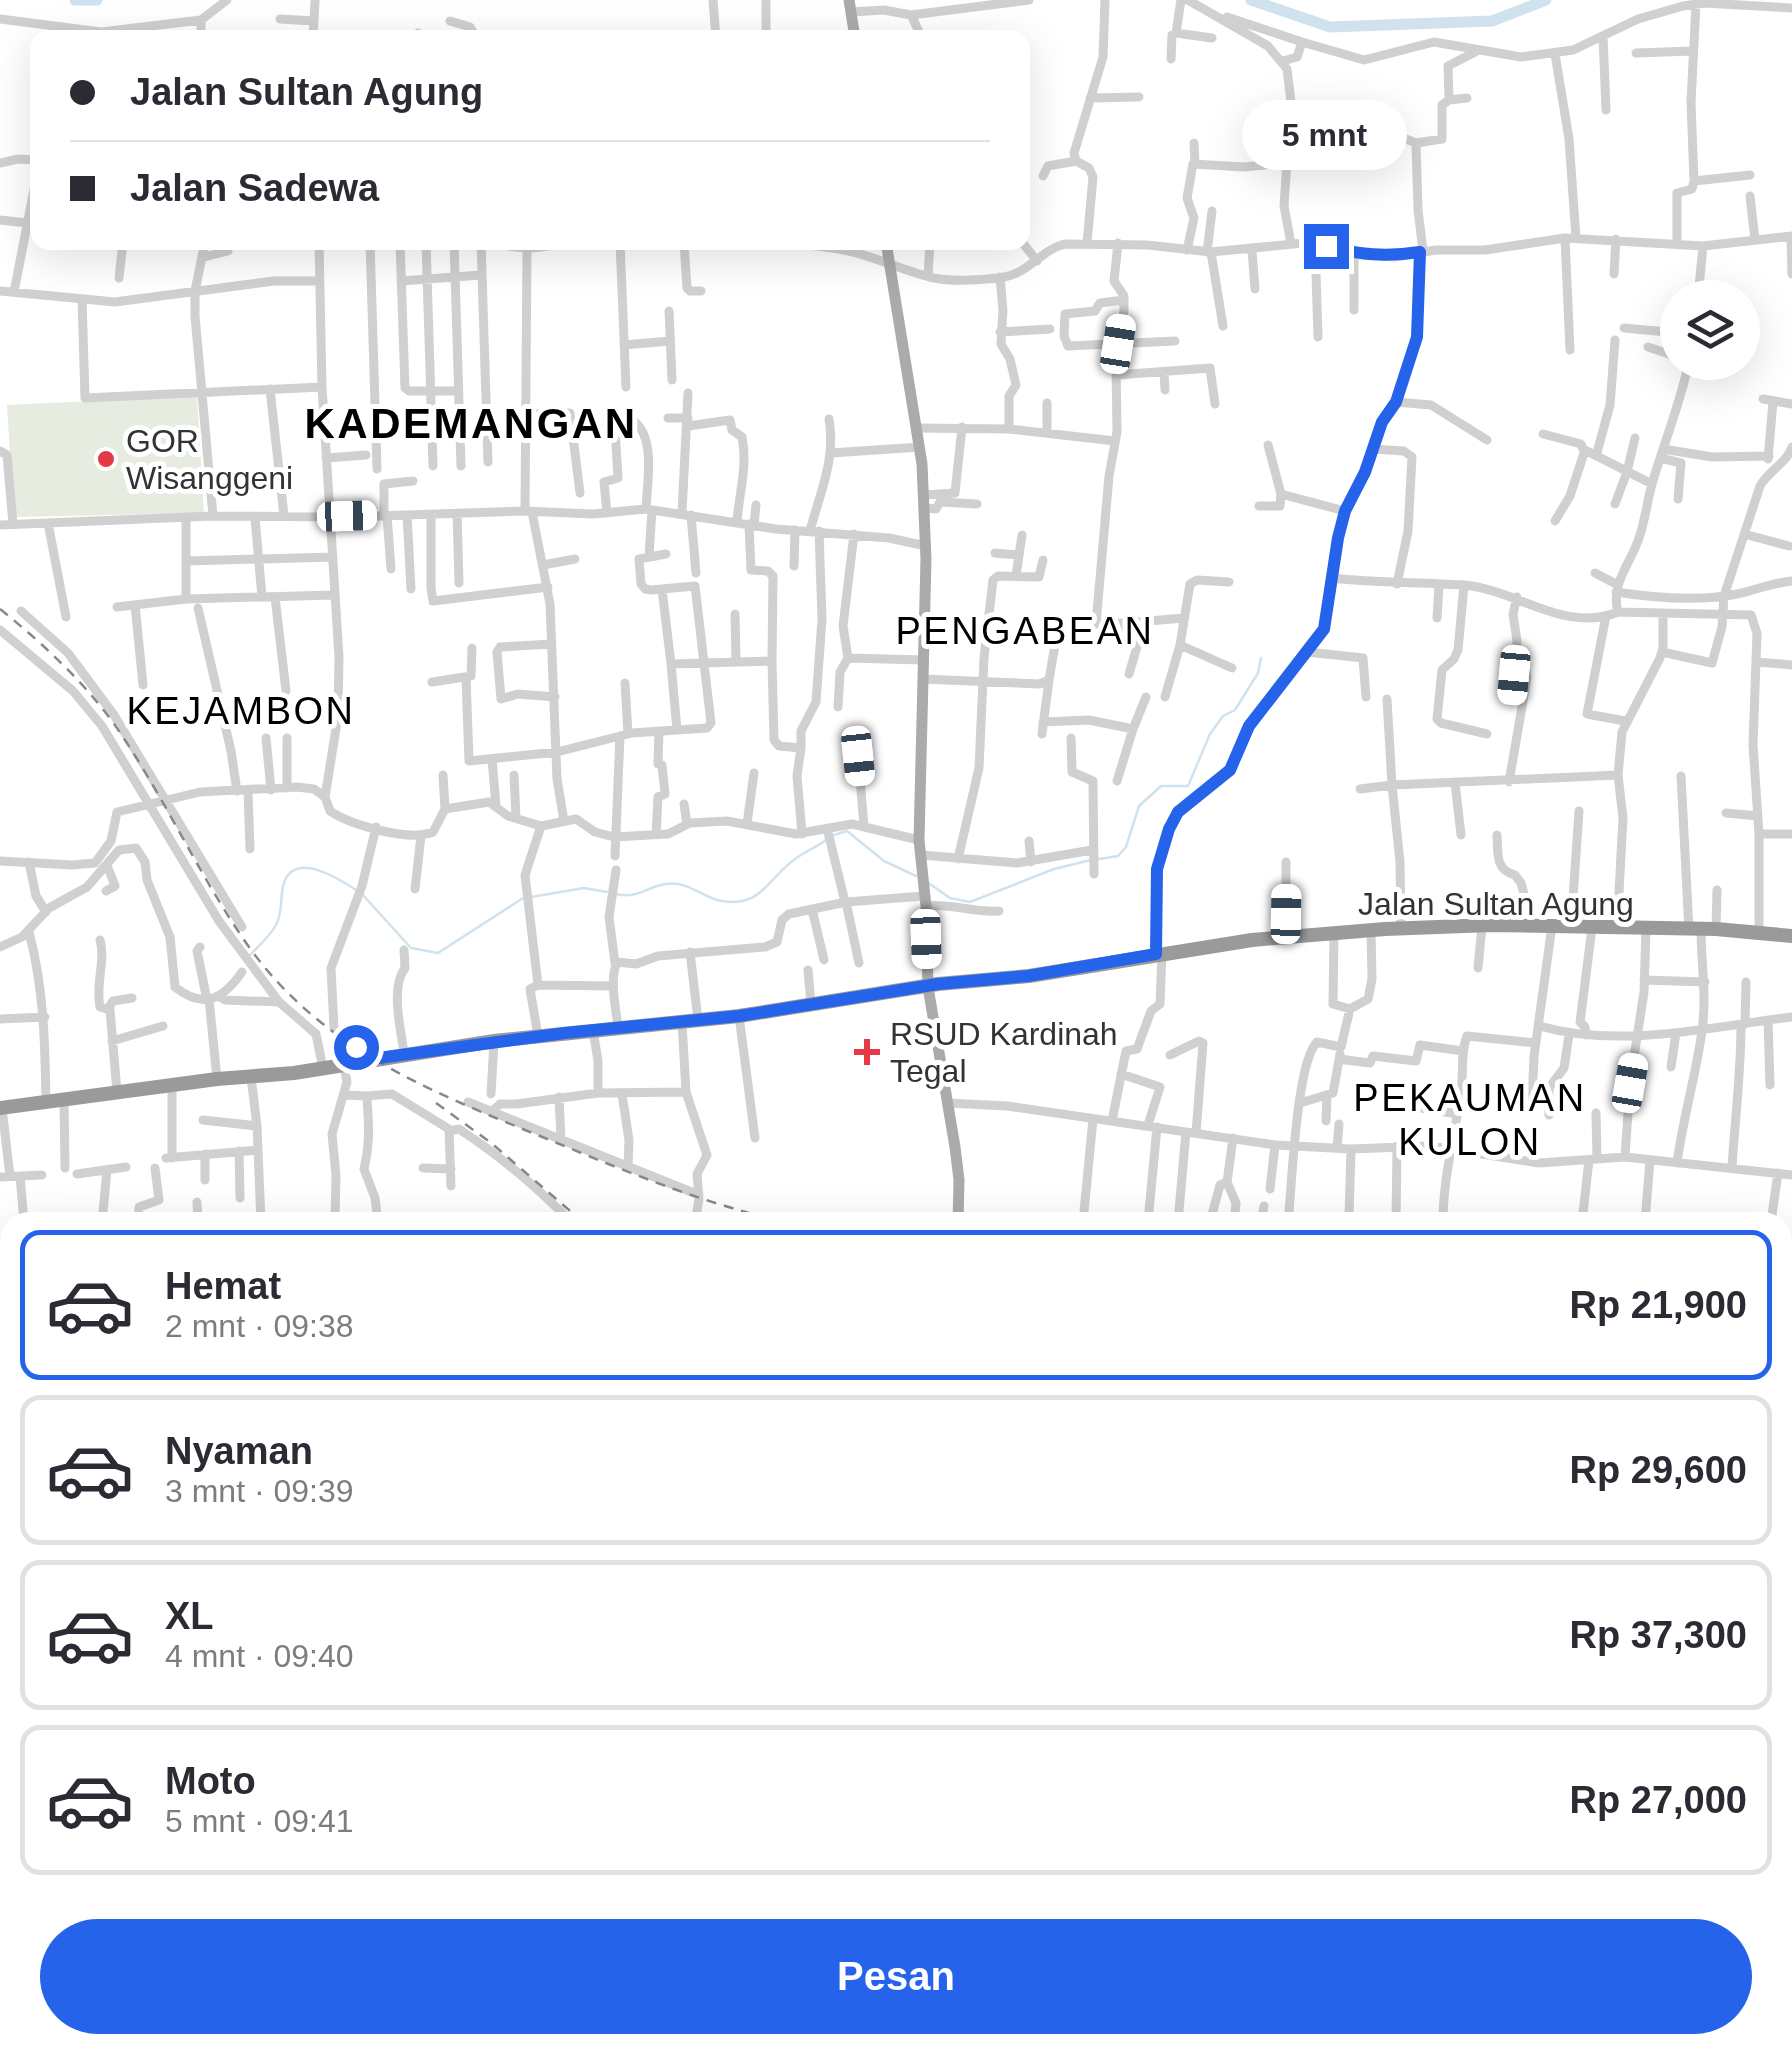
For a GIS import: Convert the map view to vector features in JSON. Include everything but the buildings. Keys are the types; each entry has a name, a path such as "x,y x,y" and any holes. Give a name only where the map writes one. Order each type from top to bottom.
{"highway":[{"name":"Jalan Sultan Agung","path":"1,1108 344,1066 404,1053 538,1036 739,1016 1286,936 1522,925 1702,929 1792,936"}],"main road":[{"path":"888,250 920,446 926,546 919,840 928,987 959,1176 958,1212"}],"street":[{"path":"145,30 201,20 227,0"},
{"path":"713,0 715,30"},
{"path":"766,0 766,30"},
{"path":"850,6 912,15 1029,0"},
{"path":"1076,162 1079,133 1103,57 1105,0"},
{"path":"1171,59 1170,35 1185,0 1268,46 1283,61 1289,76 1290,102 1284,206 1291,242"},
{"path":"313,30 315,1"},
{"path":"1214,16 1364,60 1434,42 1521,57 1555,54 1573,50 1638,18 1696,4 1792,8"},
{"path":"1677,244 1677,193 1692,189 1694,181 1696,4"},
{"path":"912,15 919,30"},
{"path":"0,19 66,30"},
{"path":"280,19 314,20"},
{"path":"201,20 201,30"},
{"path":"450,21 472,30"},
{"path":"1170,35 1212,38"},
{"path":"1603,36 1606,110"},
{"path":"1283,61 1297,56 1302,42"},
{"path":"1449,100 1448,66 1479,50"},
{"path":"1636,53 1693,51"},
{"path":"1555,54 1569,139 1573,235 1570,350"},
{"path":"1090,98 1139,97"},
{"path":"1365,128 1416,143 1442,139 1441,107 1449,100 1468,98"},
{"path":"1112,1120 1126,1051 1137,1049 1150,1011 1158,1008 1157,869 1169,829 1178,812 1230,770 1249,726 1324,629 1345,511 1417,337 1422,248 1416,143"},
{"path":"1188,246 1194,217 1187,196 1196,164 1194,144"},
{"path":"0,164 30,160"},
{"path":"1043,176 1048,166 1076,162 1090,168 1093,178 1088,239"},
{"path":"1196,164 1286,164"},
{"path":"1694,181 1750,175"},
{"path":"1750,196 1755,240"},
{"path":"14,292 30,208"},
{"path":"1212,211 1208,250 1224,326"},
{"path":"0,220 27,223"},
{"path":"839,250 952,280 1016,274 1034,256 1088,239 1208,250 1252,250 1291,242 1315,242 1354,254 1395,257 1422,248 1485,250 1573,235 1703,246 1791,236 1792,274"},
{"path":"1614,274 1616,239"},
{"path":"1315,242 1318,337"},
{"path":"1096,624 1109,476 1116,441 1116,375 1124,300 1114,281 1118,244"},
{"path":"1700,280 1703,246"},
{"path":"119,278 122,250"},
{"path":"204,250 195,291 213,516"},
{"path":"319,250 322,387 340,690 333,764 325,797"},
{"path":"370,250 377,469"},
{"path":"400,250 405,388 458,391"},
{"path":"426,250 433,466"},
{"path":"454,250 461,466"},
{"path":"481,250 488,462"},
{"path":"527,250 528,511 548,587 557,780 564,821"},
{"path":"620,250 626,386"},
{"path":"685,250 687,288 700,291"},
{"path":"928,276 930,250"},
{"path":"1029,250 1034,256"},
{"path":"1252,250 1255,289"},
{"path":"204,257 228,251"},
{"path":"1354,254 1354,310"},
{"path":"401,281 481,275"},
{"path":"1000,278 1001,344 1010,359 1016,385 1010,396 1009,429"},
{"path":"0,291 138,300 274,281 319,281"},
{"path":"82,299 85,398 322,387"},
{"path":"1124,300 1100,302 1096,311 1065,314 1068,346 1176,341"},
{"path":"669,311 672,380"},
{"path":"1624,328 1660,331"},
{"path":"1000,332 1050,329"},
{"path":"1596,456 1610,400 1615,340"},
{"path":"624,344 670,341"},
{"path":"1648,348 1660,352"},
{"path":"1116,375 1210,368 1215,404"},
{"path":"1164,372 1165,390"},
{"path":"1626,721 1587,714 1606,616 1617,599 1638,543 1652,484 1686,380"},
{"path":"270,389 284,516"},
{"path":"688,393 686,514 696,573"},
{"path":"1662,652 1712,662 1723,605 1766,475 1768,400 1792,404"},
{"path":"1047,403 1047,432"},
{"path":"1390,410 1431,405 1487,440"},
{"path":"525,414 570,413 580,494"},
{"path":"668,418 688,422 730,420 735,433 742,437 746,469 736,522"},
{"path":"802,834 797,776 801,731 815,708 821,628 814,531 828,480 830,419"},
{"path":"594,431 634,421 644,436 648,448 649,556"},
{"path":"607,513 604,482 618,478 615,428"},
{"path":"917,428 1009,429 1116,441"},
{"path":"924,502 956,493 962,428"},
{"path":"1543,434 1581,444 1585,450 1652,484"},
{"path":"1615,504 1628,472 1635,438"},
{"path":"1259,506 1280,506 1281,494 1268,445"},
{"path":"831,453 920,446"},
{"path":"1766,475 1792,447"},
{"path":"1372,449 1404,451 1412,457 1411,506 1398,584"},
{"path":"1555,521 1570,496 1585,450"},
{"path":"0,451 7,456 13,524"},
{"path":"1662,453 1769,456"},
{"path":"1662,453 1682,463 1678,500"},
{"path":"326,458 366,455"},
{"path":"391,569 384,484 413,481"},
{"path":"1281,494 1345,511"},
{"path":"924,502 936,509 940,502 977,504"},
{"path":"756,505 751,524 752,570 768,571 772,576 775,743 801,748"},
{"path":"0,525 213,516 649,510 926,546"},
{"path":"457,514 458,583"},
{"path":"407,515 410,590"},
{"path":"431,515 430,588 434,602 548,587"},
{"path":"186,517 186,604"},
{"path":"256,518 262,597"},
{"path":"48,523 66,617"},
{"path":"794,566 795,530"},
{"path":"838,707 840,672 848,658 843,630 854,534"},
{"path":"1744,534 1789,546"},
{"path":"1016,576 1022,535"},
{"path":"994,553 1018,554"},
{"path":"466,677 468,760 558,752 624,735 710,726 695,586 642,588 639,559 666,554"},
{"path":"186,562 332,557"},
{"path":"543,564 575,559"},
{"path":"958,859 979,768 992,580 998,576 1039,577 1043,560"},
{"path":"1595,573 1617,599 1663,614 1723,605 1769,583 1792,581"},
{"path":"1332,578 1464,585 1518,597 1568,618 1606,616"},
{"path":"1165,697 1180,645 1188,588 1192,581 1229,582"},
{"path":"1437,618 1439,585"},
{"path":"1464,585 1458,650 1442,670 1437,719 1440,724 1487,734"},
{"path":"662,589 677,730"},
{"path":"117,607 334,595"},
{"path":"274,597 286,691"},
{"path":"1509,782 1527,674 1514,671 1513,614 1518,597"},
{"path":"1617,599 1668,598 1723,605 1754,619 1757,662 1753,745 1759,834 1759,932"},
{"path":"134,605 143,685"},
{"path":"198,608 242,791 250,849"},
{"path":"21,612 74,660 124,731 242,927"},
{"path":"735,614 736,662"},
{"path":"1617,929 1622,818 1618,775 1626,721 1662,652 1663,614"},
{"path":"1133,728 1088,720 1042,728 1060,625 1184,618"},
{"path":"1126,623 1127,639 1137,647 1129,674"},
{"path":"821,628 843,630"},
{"path":"0,630 73,691 110,738 244,964 316,1034 323,1068"},
{"path":"1038,637 1056,636"},
{"path":"552,644 500,648 497,652 501,699 518,694 555,697"},
{"path":"1180,645 1232,668"},
{"path":"432,682 472,675 472,648"},
{"path":"1307,652 1362,658 1366,698"},
{"path":"848,658 923,660"},
{"path":"671,664 772,661"},
{"path":"1757,662 1792,664"},
{"path":"923,680 1034,685 1050,680"},
{"path":"615,856 625,683"},
{"path":"1116,781 1146,698"},
{"path":"1387,700 1400,862 1401,928"},
{"path":"656,835 658,797 665,794 662,765 658,764 658,731"},
{"path":"266,738 270,790"},
{"path":"287,738 287,788"},
{"path":"921,855 999,864 1093,862 1093,781 1072,772 1071,738"},
{"path":"858,756 864,826"},
{"path":"492,759 496,806"},
{"path":"747,824 754,773"},
{"path":"443,775 445,809"},
{"path":"514,775 516,818"},
{"path":"1360,790 1392,785 1618,775"},
{"path":"1677,1162 1703,1028 1704,982 1702,929 1681,776"},
{"path":"1455,783 1461,835"},
{"path":"0,948 29,932 43,910 87,887 108,857 117,812 200,792 314,788 325,797 334,814 397,834 421,836 436,829 445,809 484,802 504,814 540,826 576,820 601,835 614,837 674,833 687,824 716,821 802,834 829,834 841,824 864,826 919,840"},
{"path":"684,804 687,824"},
{"path":"1572,927 1580,811"},
{"path":"1726,814 1758,816"},
{"path":"538,985 526,897 526,863 540,826"},
{"path":"376,827 360,890 330,968 333,1024 356,1047 379,1058"},
{"path":"829,834 859,963"},
{"path":"1759,834 1792,834"},
{"path":"415,889 421,836"},
{"path":"1496,836 1500,866 1505,873 1515,876 1523,888 1522,925"},
{"path":"1029,841 1030,862"},
{"path":"0,861 84,865 125,848 140,850 147,880 170,937 175,986 184,993 225,1000 279,1002"},
{"path":"106,891 114,886 108,857"},
{"path":"29,862 43,910"},
{"path":"1286,862 1286,936"},
{"path":"616,870 608,927 618,1028"},
{"path":"1702,929 1717,890"},
{"path":"614,963 636,964 658,956 772,945 779,937 785,916 846,902 924,896 938,905 980,913 999,911"},
{"path":"812,909 824,960"},
{"path":"1478,968 1482,926"},
{"path":"1548,1095 1533,1098 1536,1043 1552,926"},
{"path":"1586,1033 1580,1022 1592,928"},
{"path":"1334,933 1335,1005 1350,1009 1368,999 1372,978 1371,930"},
{"path":"1625,1157 1646,930"},
{"path":"29,932 45,1017 46,1101"},
{"path":"100,940 97,994 100,1006 108,1009"},
{"path":"200,947 196,951 209,997 217,1079"},
{"path":"404,950 406,968 400,975 398,999 404,1053"},
{"path":"690,952 698,1020"},
{"path":"209,997 228,993 244,964"},
{"path":"808,970 811,1004"},
{"path":"1644,980 1704,982"},
{"path":"1732,1168 1746,982"},
{"path":"538,1036 530,989 538,985 613,986"},
{"path":"116,1092 108,1009 114,1001 132,998"},
{"path":"1300,1103 1334,1091 1350,1009"},
{"path":"739,1016 755,1138"},
{"path":"0,1019 45,1017"},
{"path":"1539,1023 1569,1035 1676,1033 1792,1018"},
{"path":"1768,1020 1770,1084"},
{"path":"682,1022 686,1092 707,1155 697,1174 696,1212"},
{"path":"112,1040 163,1026"},
{"path":"593,1030 598,1093"},
{"path":"1671,1067 1676,1033"},
{"path":"1443,1212 1467,1035 1536,1043"},
{"path":"1548,1116 1548,1095 1564,1068 1569,1035"},
{"path":"1170,1055 1199,1041 1203,1043 1179,1212"},
{"path":"491,1094 494,1042"},
{"path":"1289,1212 1300,1103 1312,1046 1320,1042 1341,1047"},
{"path":"1339,1059 1369,1063 1373,1056 1416,1062 1420,1045 1463,1051"},
{"path":"335,1212 332,1134 347,1082 344,1066"},
{"path":"1121,1074 1160,1086 1152,1126 1148,1212"},
{"path":"252,1078 261,1212"},
{"path":"172,1085 169,1158 258,1150"},
{"path":"490,1112 500,1104 559,1096 686,1092"},
{"path":"622,1094 629,1140 628,1168"},
{"path":"344,1095 393,1095 450,1130 459,1129 562,1212"},
{"path":"366,1096 370,1154 364,1169 377,1212"},
{"path":"559,1096 560,1140"},
{"path":"1326,1121 1327,1096"},
{"path":"64,1099 65,1168"},
{"path":"468,1102 699,1195"},
{"path":"948,1103 1007,1106 1276,1145 1451,1148 1540,1163 1625,1157 1792,1175"},
{"path":"1,1108 10,1176 21,1212"},
{"path":"1420,1108 1457,1114"},
{"path":"1584,1212 1596,1114"},
{"path":"1084,1212 1093,1119"},
{"path":"202,1120 257,1126"},
{"path":"1338,1148 1339,1124"},
{"path":"450,1130 452,1186"},
{"path":"1233,1138 1227,1182 1236,1203 1235,1212"},
{"path":"1270,1189 1276,1145"},
{"path":"1396,1212 1397,1146"},
{"path":"1348,1212 1351,1149"},
{"path":"239,1151 240,1198"},
{"path":"205,1154 205,1180"},
{"path":"1646,1212 1650,1160"},
{"path":"77,1174 126,1168"},
{"path":"139,1212 139,1206 159,1200 155,1168"},
{"path":"423,1168 450,1169"},
{"path":"103,1212 107,1170"},
{"path":"1772,1212 1778,1173"},
{"path":"10,1176 42,1175"},
{"path":"1213,1212 1220,1186 1227,1182"},
{"path":"198,1202 198,1212"},
{"path":"1263,1212 1264,1206"}],"shaded area":[{"name":"GOR Wisanggeni","path":"197,396 204,513 14,517 7,405"}],"waterway":[{"path":"75,0 97,0"},
{"path":"1251,0 1330,27 1492,21 1546,0"},
{"path":"1099,859 1118,856 1126,847 1139,806 1161,786 1188,786 1210,734 1223,716 1235,710 1258,673 1261,658"},
{"path":"834,835 847,831 884,861 916,876"},
{"path":"615,894 637,894 674,884 717,900 745,900 756,896 790,863 827,839"},
{"path":"927,882 950,898 970,902 1054,869 1091,860"},
{"path":"250,955 276,925 283,886 296,869 316,870 356,890"},
{"path":"531,897 584,888 607,892"},
{"path":"362,894 411,948 438,953 523,898"}],"railway":[{"path":"0,609 59,661 112,721 249,947 313,1016 388,1067 470,1107 613,1166 749,1212"},
{"path":"436,1103 490,1142 571,1212"}],"place":[{"name":"GOR Wisanggeni","path":"106,459"},
{"name":"RSUD Kardinah Tegal","path":"867,1052"}],"district":[{"name":"KADEMANGAN","path":"471,423"},
{"name":"PENGABEAN","path":"1025,631"},
{"name":"KEJAMBON","path":"241,711"},
{"name":"PEKAUMAN KULON","path":"1470,1120"}],"route":[{"path":"356,1047 379,1058 565,1033 739,1016 1156,954 1157,869 1169,829 1178,812 1230,770 1249,726 1324,629 1345,511 1365,472 1382,422 1396,402 1417,337 1420,252 1388,257 1326,246"}]}
